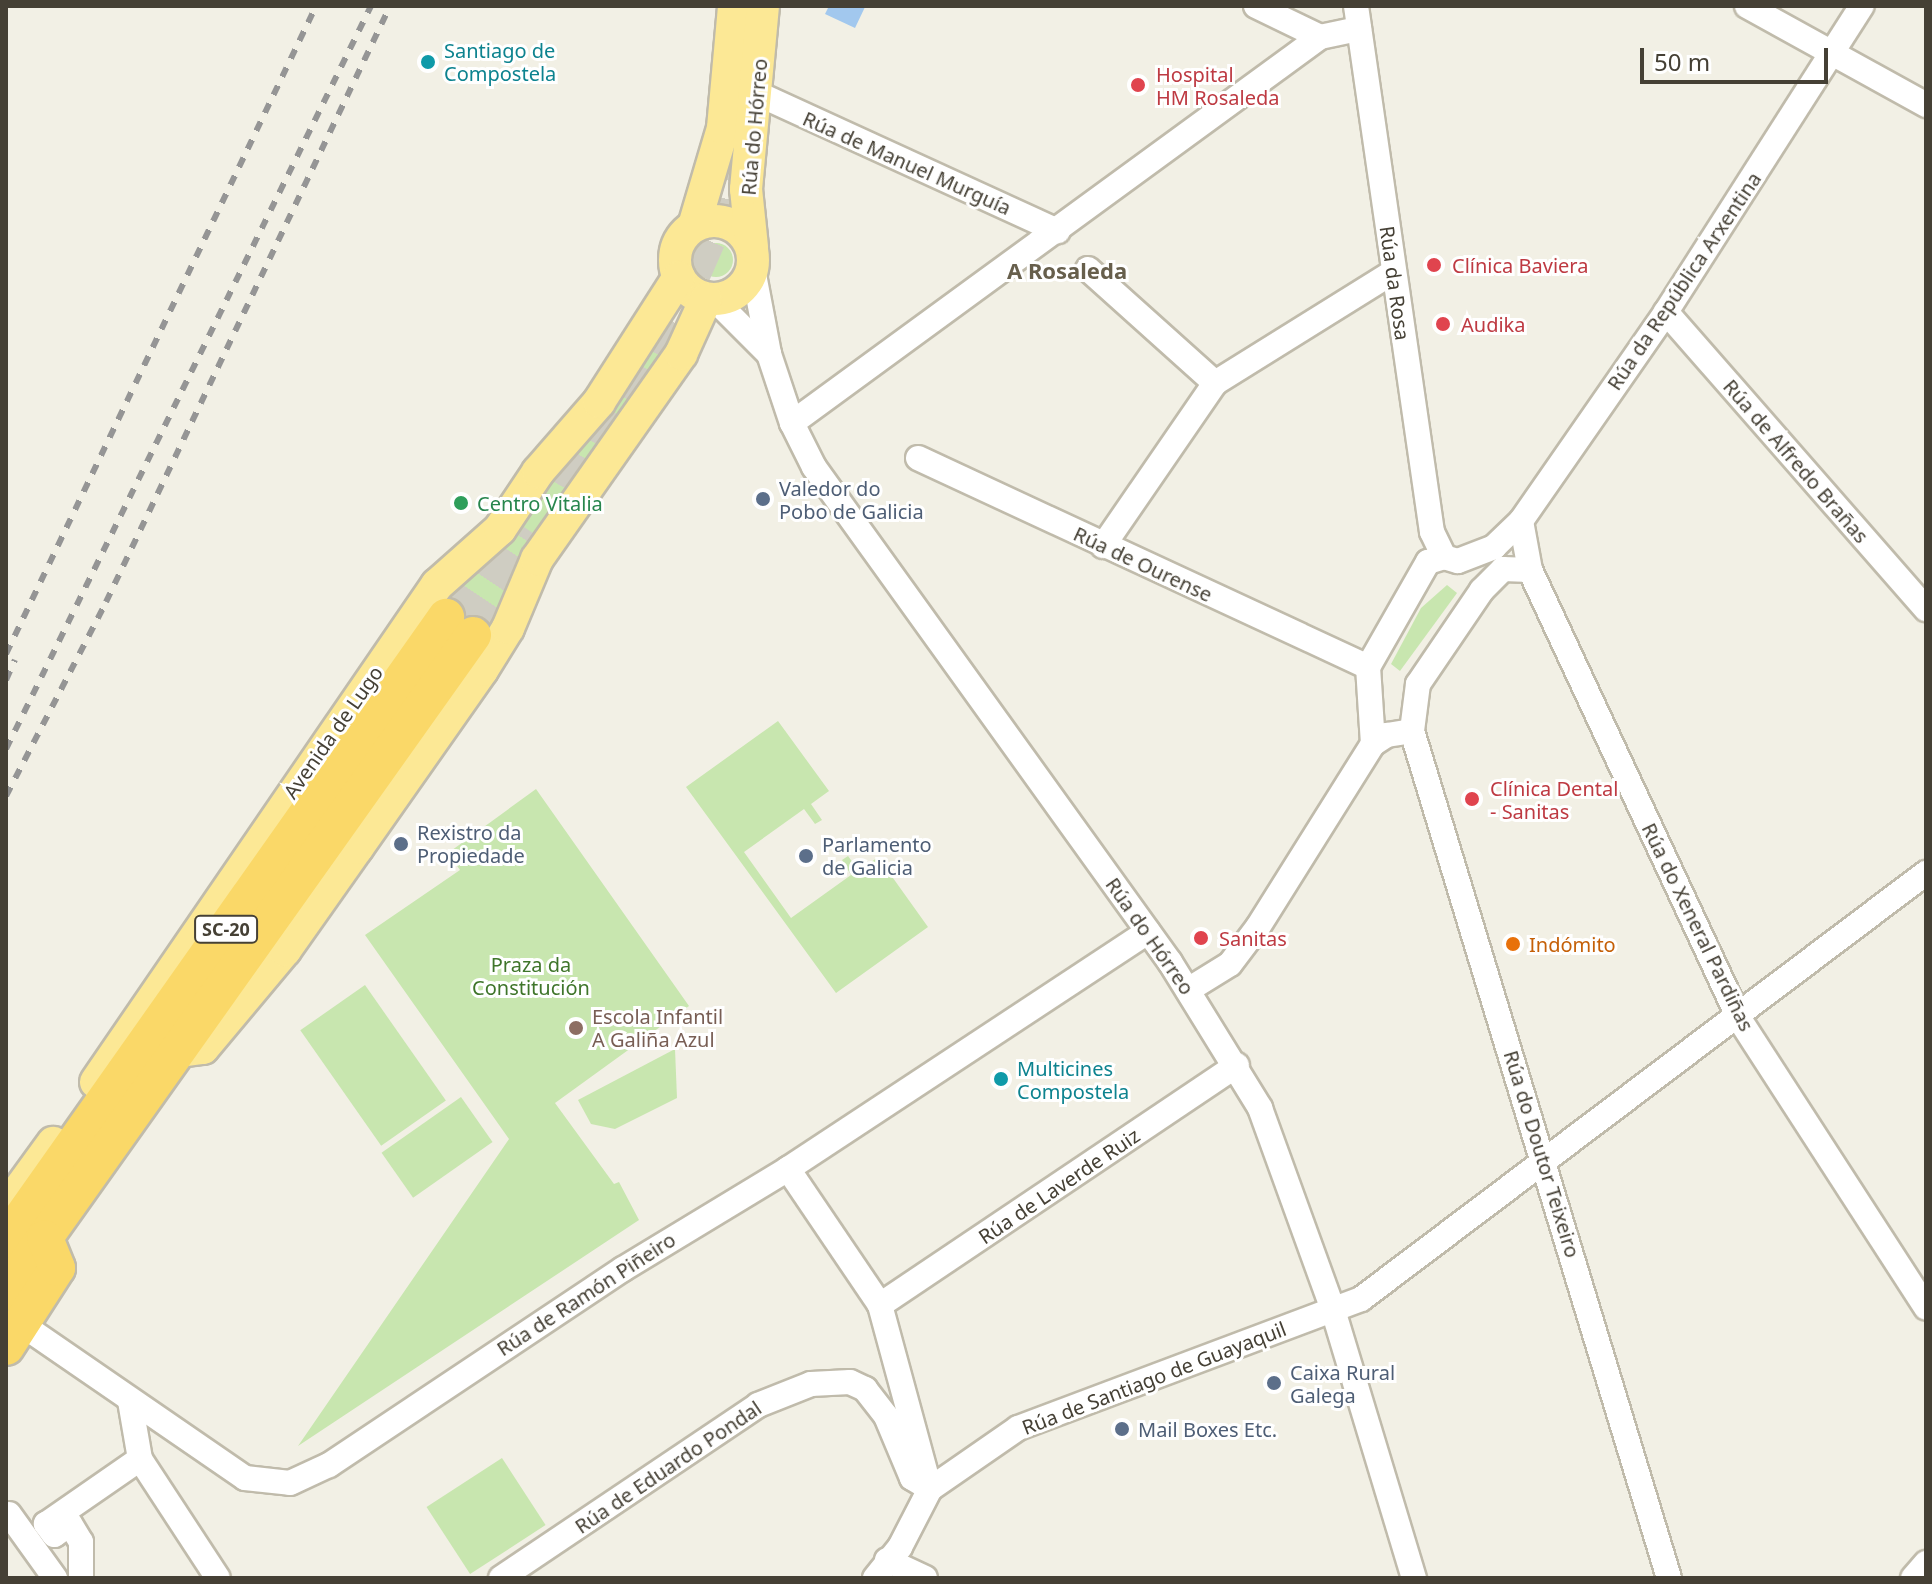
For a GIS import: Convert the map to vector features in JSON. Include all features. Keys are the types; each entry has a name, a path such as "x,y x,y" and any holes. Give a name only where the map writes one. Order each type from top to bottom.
{"highway":[{"name":"Avenida de Lugo","path":"7,1215 65,1158 460,626 178,1051 45,1238 57,1268 11,1321"}],"main road":[{"name":"Rúa do Hórreo","path":"694,226 723,128 734,6"},
{"name":"Rúa do Hórreo","path":"752,258 746,189 763,6"},
{"path":"178,1051 203,1048 285,950 508,628 537,559 681,354 710,299 742,287 752,258 728,223 694,226 676,249 679,277 690,291 710,299"},
{"name":"Avenida de Lugo","path":"7,1215 437,585 500,529 544,466 599,402 679,277"}],"street":[{"path":"1256,6 1320,37"},
{"path":"1747,6 1926,105"},
{"name":"Rúa da República Arxentina","path":"1451,559 1494,547 1521,521 1666,312 1862,6"},
{"path":"792,423 1320,37 1357,17"},
{"name":"Rúa da Rosa","path":"1357,17 1432,532 1451,559 1482,590"},
{"name":"Rúa de Manuel Murguía","path":"756,93 1058,231"},
{"name":"Rúa do Hórreo","path":"752,258 769,354 792,423 860,533 1188,990 1237,1065 1260,1108 1333,1310 1414,1578"},
{"path":"1088,269 1215,383"},
{"path":"1103,546 1215,383 1393,272"},
{"name":"Rúa do Hórreo","path":"710,299 769,354"},
{"name":"Rúa de Alfredo Brañas","path":"1666,312 1926,609"},
{"name":"Rúa de Ourense","path":"918,458 1368,667"},
{"name":"Rúa do Xeneral Pardiñas","path":"1521,521 1530,570 1738,1017 1926,1308"},
{"path":"1373,744 1368,667 1428,562 1451,559"},
{"path":"1188,990 1230,964 1373,744 1387,735 1412,731 1418,684 1482,590 1503,569 1530,570"},
{"name":"Rúa do Doutor Teixeiro","path":"1412,731 1669,1578"},
{"name":"Rúa de Santiago de Guayaquil","path":"881,1569 900,1547 930,1489 1018,1428 1361,1299 1926,873"},
{"name":"Rúa de Ramón Piñeiro","path":"11,1321 245,1478 290,1483 329,1465 623,1269 788,1169 1148,932"},
{"name":"Rúa de Laverde Ruiz","path":"880,1305 1237,1065"},
{"path":"788,1169 880,1305 930,1489"},
{"name":"Rúa de Eduardo Pondal","path":"501,1578 758,1405 811,1384 850,1382 865,1389 886,1416 912,1478 930,1489"},
{"path":"130,1401 140,1459 218,1578"},
{"path":"81,1578 81,1542 70,1524 54,1535 46,1524 140,1459"},
{"path":"9,1514 55,1578"},
{"path":"1913,1578 1926,1563"},
{"path":"859,1578 881,1569 925,1578"}],"green space":[{"path":"716,243 728,248 733,260 728,272 716,277 704,272 699,260 704,248"},
{"path":"654,347 662,354 598,447 485,652 429,610 553,471 599,430"},
{"path":"1447,585 1457,593 1400,671 1391,664 1421,608"},
{"path":"778,721 829,791 811,804 822,820 815,824 804,809 744,852 791,918 851,875 842,860 848,856 859,871 878,857 928,927 836,993 686,787"},
{"name":"Praza da Constitución","path":"536,789 689,1006 555,1103 614,1184 619,1182 639,1220 298,1446 509,1139 365,935 460,870 448,853"},
{"path":"365,985 446,1101 381,1146 300,1030"},
{"path":"675,1049 677,1098 615,1129 591,1124 578,1100"},
{"path":"461,1097 493,1142 413,1198 382,1153"},
{"path":"502,1458 546,1525 470,1574 427,1507"}],"water":[{"path":"829,6 865,7 855,28 825,14"}],"tunnel":[{"path":"570,491 693,273 711,232 737,130"},
{"path":"446,617 504,530"},
{"path":"473,635 539,537"}],"railway":[{"path":"6,654 316,6"},
{"path":"6,749 371,6"},
{"path":"6,796 106,602 390,6"},
{"path":"6,680 15,660"}],"place":[{"name":"Santiago de Compostela","path":"428,62"},
{"name":"Hospital HM Rosaleda","path":"1138,85"},
{"name":"Clínica Baviera","path":"1434,265"},
{"name":"Audika","path":"1443,324"},
{"name":"Valedor do Pobo de Galicia","path":"763,499"},
{"name":"Centro Vitalia","path":"461,503"},
{"name":"Clínica Dental - Sanitas","path":"1472,799"},
{"name":"Rexistro da Propiedade","path":"401,844"},
{"name":"Parlamento de Galicia","path":"806,856"},
{"name":"Sanitas","path":"1201,938"},
{"name":"Indómito","path":"1513,944"},
{"name":"Escola Infantil A Galiña Azul","path":"576,1028"},
{"name":"Multicines Compostela","path":"1001,1079"},
{"name":"Caixa Rural Galega","path":"1274,1383"},
{"name":"Mail Boxes Etc.","path":"1122,1429"}],"district":[{"name":"A Rosaleda","path":"1067,271"}]}
